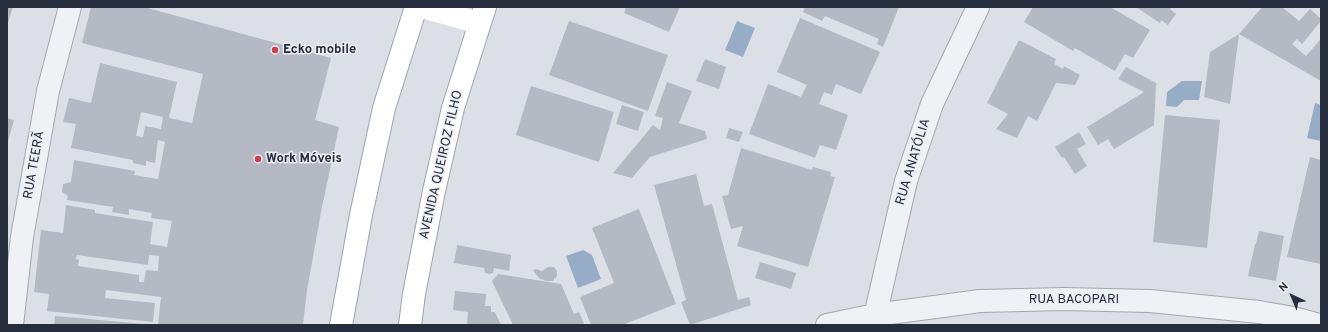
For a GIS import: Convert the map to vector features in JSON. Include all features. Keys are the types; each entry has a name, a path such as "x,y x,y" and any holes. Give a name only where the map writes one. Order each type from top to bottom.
{"main road":[{"path":"341,325 361,215 384,108 416,7"},
{"path":"422,7 482,15"},
{"name":"AVENIDA QUEIROZ FILHO","path":"410,325 414,294 434,191 453,108 482,15"}],"street":[{"name":"RUA TEERÃ","path":"12,325 22,237 46,106 70,7"},
{"name":"RUA ANATÓLIA","path":"874,320 893,233 911,167 932,104 978,7"},
{"name":"RUA BACOPARI","path":"827,325 874,320 980,301 1064,299 1150,301 1259,312 1294,321 1320,325"}],"water":[{"path":"737,21 755,28 743,57 725,50"},
{"path":"1182,81 1202,81 1199,100 1184,100 1177,107 1166,106 1167,92"},
{"path":"1315,103 1321,105 1321,141 1307,138"},
{"path":"583,250 592,255 601,279 578,288 566,256"}],"building":[{"path":"7,7 13,7 7,26"},
{"name":"Work Móveis","path":"91,7 144,7 331,58 315,120 339,127 322,207 307,290 303,325 158,325 161,297 106,290 105,298 155,303 153,322 47,311 49,294 34,292 41,230 63,233 66,205 95,210 95,213 153,222 150,244 167,247 172,221 151,218 152,213 129,209 129,215 112,212 113,207 67,200 68,196 62,192 63,184 71,182 74,160 135,171 134,175 158,179 165,142 158,140 155,163 146,161 146,166 133,163 133,160 71,148 76,124 63,122 69,98 91,103 100,63 177,82 169,118 192,123 203,74 82,43","holes":["141,112 163,117 161,129 145,126 143,137 136,136","77,255 148,265 149,255 159,256 158,271 146,270 144,282 139,282 139,275 78,266 79,260 76,259"]},
{"path":"626,7 680,7 669,32 624,13"},
{"path":"805,7 899,7 883,47 877,44 879,39 825,16 822,21 803,12"},
{"path":"1033,7 1110,7 1150,30 1133,58 1125,54 1115,71 1075,48 1073,51 1024,22"},
{"path":"1136,7 1172,7 1170,9 1176,14 1168,25 1161,20 1160,23"},
{"path":"1262,7 1282,7 1299,21 1310,9 1321,19 1321,21 1302,44 1297,39 1292,44 1306,56 1320,40 1321,41 1321,81 1239,34"},
{"path":"800,18 880,52 861,94 836,84 832,95 824,92 819,104 848,115 836,150 820,145 815,158 749,134 768,84 801,97 807,85 777,72"},
{"path":"569,21 668,55 648,111 549,75"},
{"path":"1239,34 1230,104 1204,97 1210,52"},
{"path":"1019,40 1056,59 1054,64 1063,69 1064,66 1080,75 1075,85 1056,83 1037,121 1028,116 1017,138 996,129 1008,114 987,103"},
{"path":"705,59 726,67 719,89 696,81"},
{"path":"1126,67 1158,84 1156,85 1154,125 1114,149 1108,139 1098,145 1087,127 1144,92 1118,79"},
{"path":"667,82 692,91 679,123 705,131 707,139 650,157 632,178 613,173 653,125 660,130 663,118 655,116"},
{"path":"531,86 614,112 599,162 516,135"},
{"path":"622,105 644,112 638,131 616,124"},
{"path":"1165,115 1220,120 1207,248 1153,242"},
{"path":"7,118 14,120 7,145"},
{"path":"729,128 743,132 739,142 726,138"},
{"path":"1079,132 1086,144 1077,149 1087,166 1075,174 1064,157 1062,158 1055,147"},
{"path":"741,148 812,170 813,167 831,172 830,176 835,177 808,267 737,246 743,226 731,229 722,196 728,195"},
{"path":"1310,157 1321,160 1321,264 1287,257"},
{"path":"696,174 704,206 712,204 738,300 749,297 751,305 690,325 681,302 686,300 654,185"},
{"path":"639,209 676,304 622,325 591,325 580,297 614,283 592,228"},
{"path":"1259,231 1284,236 1276,281 1248,276"},
{"path":"457,245 511,255 509,271 494,268 493,273 490,274 485,273 484,268 454,263"},
{"path":"760,262 796,273 791,289 755,278"},
{"path":"548,267 554,267 557,271 557,276 553,281 540,279 533,271 535,269 542,271"},
{"path":"498,274 561,284 574,314 579,312 584,323 581,325 513,325 492,281"},
{"path":"455,291 486,294 485,306 491,306 491,312 495,312 501,325 467,325 468,312 453,310"},
{"path":"55,316 145,324 145,325 54,325"}],"place":[{"name":"Ecko mobile","path":"275,50"},
{"name":"Work Móveis","path":"258,159"}]}
